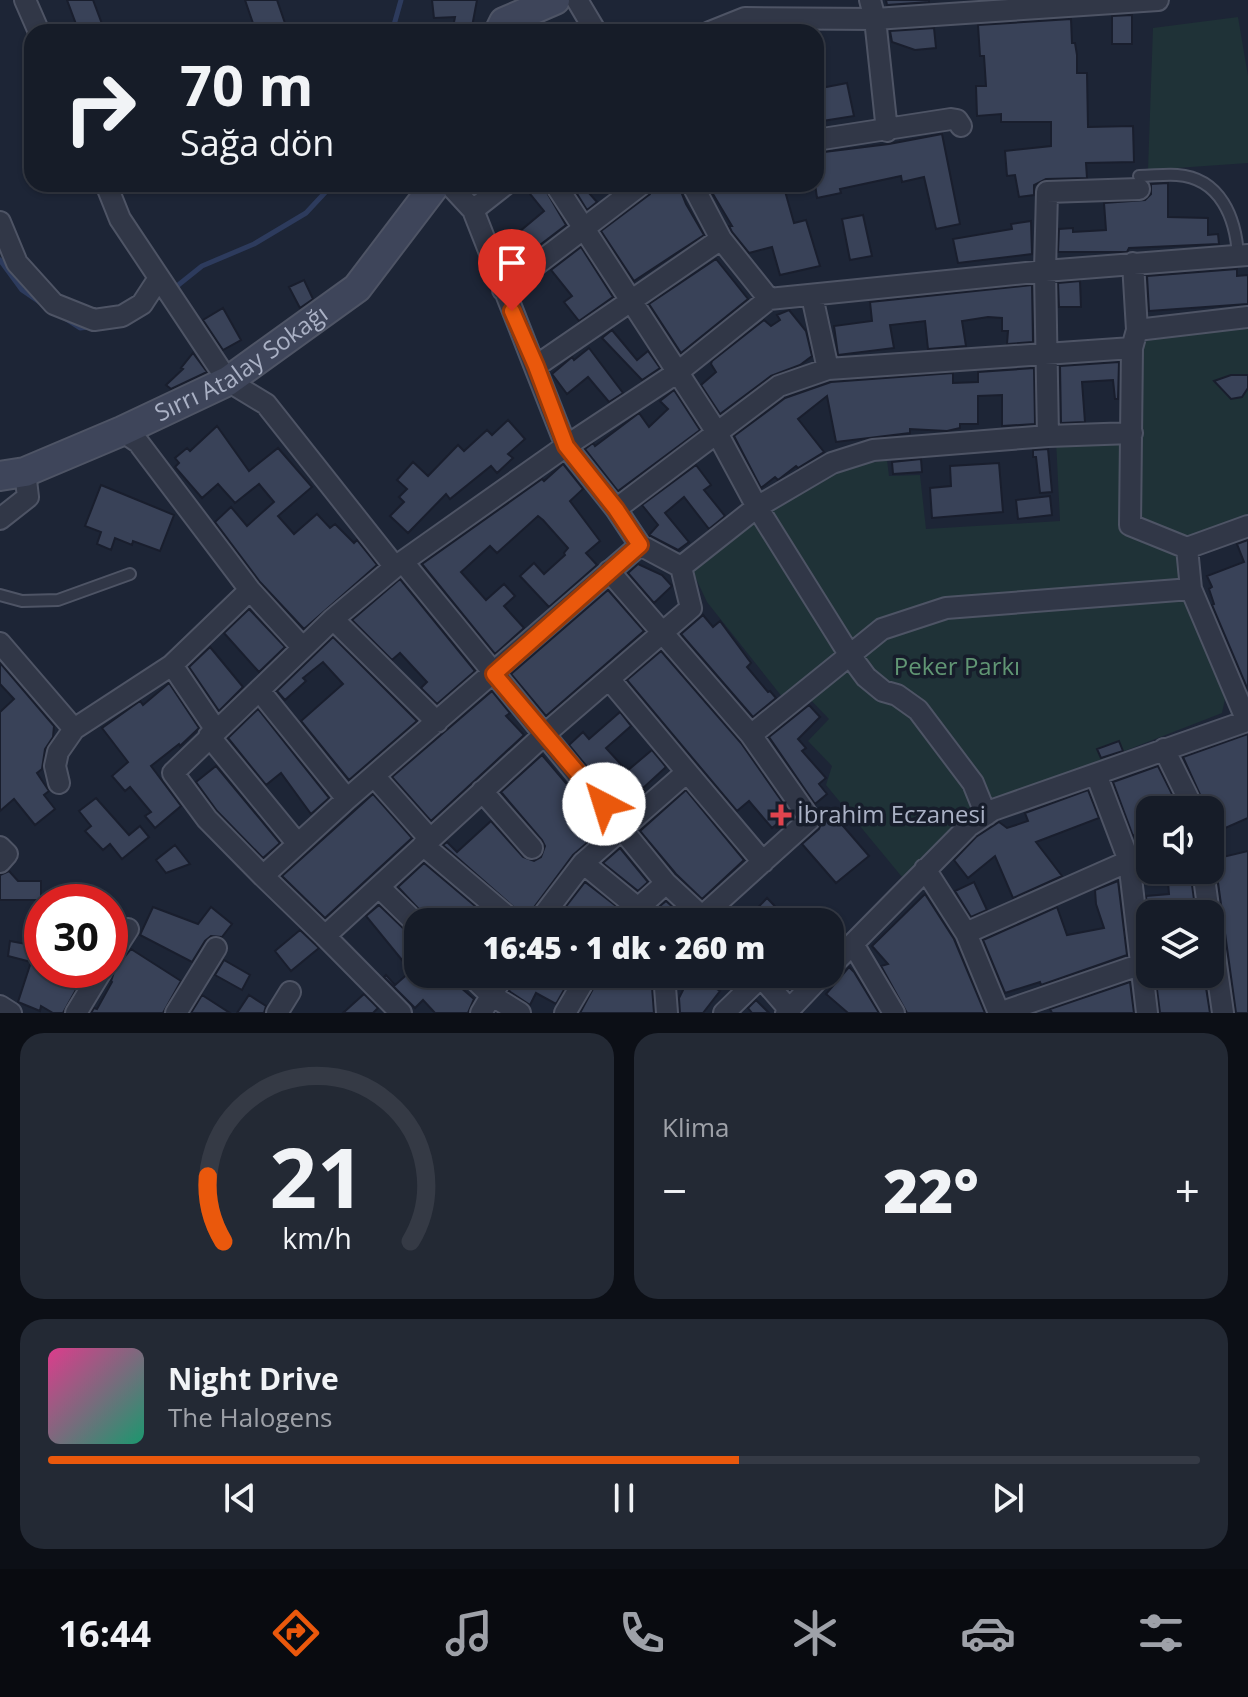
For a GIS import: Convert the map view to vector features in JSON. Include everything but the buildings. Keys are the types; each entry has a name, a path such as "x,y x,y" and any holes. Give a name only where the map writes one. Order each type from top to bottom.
{"main road":[{"path":"503,24 555,0"},
{"name":"Sırrı Atalay Sokağı","path":"12,474 122,431 228,381 357,288 430,192"}],"street":[{"path":"25,0 36,24"},
{"path":"577,0 591,24"},
{"path":"730,24 745,18 872,10 1147,1"},
{"path":"872,10 887,131"},
{"path":"824,139 951,119 957,120 961,126"},
{"path":"1048,436 1047,192 1139,183"},
{"path":"109,192 120,219 228,381 266,404 690,908"},
{"path":"325,936 545,734 691,608 681,567 640,545 566,446 473,210 456,192"},
{"path":"473,210 496,192"},
{"path":"560,192 716,431 757,507 849,654 866,677 883,691 897,695 924,717 973,783 986,815"},
{"path":"503,290 631,192"},
{"path":"696,192 721,239 769,299"},
{"path":"0,222 17,263 54,304 94,320 122,316 142,304 159,278"},
{"path":"536,366 721,239"},
{"path":"401,1013 207,819 173,773 333,619 399,565 566,446 678,372 769,299 1133,263 1243,256"},
{"path":"1133,263 1130,525 1187,548 1248,526"},
{"path":"812,296 828,369"},
{"path":"616,509 779,386 828,369 1047,356 1248,317"},
{"path":"122,431 138,442 250,590 303,648"},
{"path":"681,567 757,507 832,463 873,450 1048,436 1132,433"},
{"path":"0,519 28,497 12,474"},
{"path":"263,876 347,799 640,545"},
{"path":"844,953 969,826 986,815 1164,749 1248,722 1191,589 1187,548"},
{"path":"609,571 751,735 810,819 714,908"},
{"path":"751,735 882,629 946,608 1191,589"},
{"path":"59,783 55,766 58,752 74,729 172,665 250,590"},
{"path":"333,619 437,722"},
{"path":"0,643 74,729"},
{"path":"172,665 212,733 297,843"},
{"path":"609,679 763,862"},
{"path":"259,690 347,799"},
{"path":"1164,749 1187,796"},
{"path":"549,908 583,863 687,772"},
{"path":"1096,774 1129,861 1136,916"},
{"path":"374,776 426,842 499,908"},
{"path":"482,791 532,848"},
{"path":"0,847 7,854 0,862"},
{"path":"966,933 1129,861"},
{"path":"583,863 637,909 666,883"},
{"path":"925,869 966,933 999,1013 1136,966"},
{"path":"379,887 404,911"},
{"path":"630,908 633,904"},
{"path":"853,944 894,1013"},
{"path":"176,1013 216,948"},
{"path":"76,1013 91,988"},
{"path":"565,1013 580,988"},
{"path":"665,988 667,1013"},
{"path":"724,1013 748,988"},
{"path":"770,988 788,1011 810,988"},
{"path":"1144,988 1147,1013"},
{"path":"1219,988 1223,1013"},
{"path":"277,1013 290,992"},
{"path":"806,992 815,1013"},
{"path":"486,1004 520,1013"},
{"path":"0,1006 11,1013"}],"lane":[{"path":"1139,183 1188,177 1220,196 1234,224 1243,256"},
{"path":"0,595 22,601 58,600 130,574"}],"green space":[{"path":"1238,17 1248,76 1248,163 1148,170 1153,28"},
{"name":"Peker Parkı","path":"1248,324 1248,521 1184,552 1226,694 1222,713 1001,799 902,877 826,785 832,766 808,741 829,719 805,694 790,707 707,602 690,566 749,519 836,469 887,460 889,476 920,475 926,529 1060,521 1056,440 1129,437 1139,340"}],"waterway":[{"path":"394,24 401,0"},
{"path":"172,290 202,266 254,244 306,213 326,192"},
{"path":"0,260 22,290 41,303"},
{"path":"63,317 80,328 89,327"}],"place":[{"name":"İbrahim Eczanesi","path":"781,815"}],"route":[{"path":"512,311 566,446 640,545 494,674 604,804"}]}
